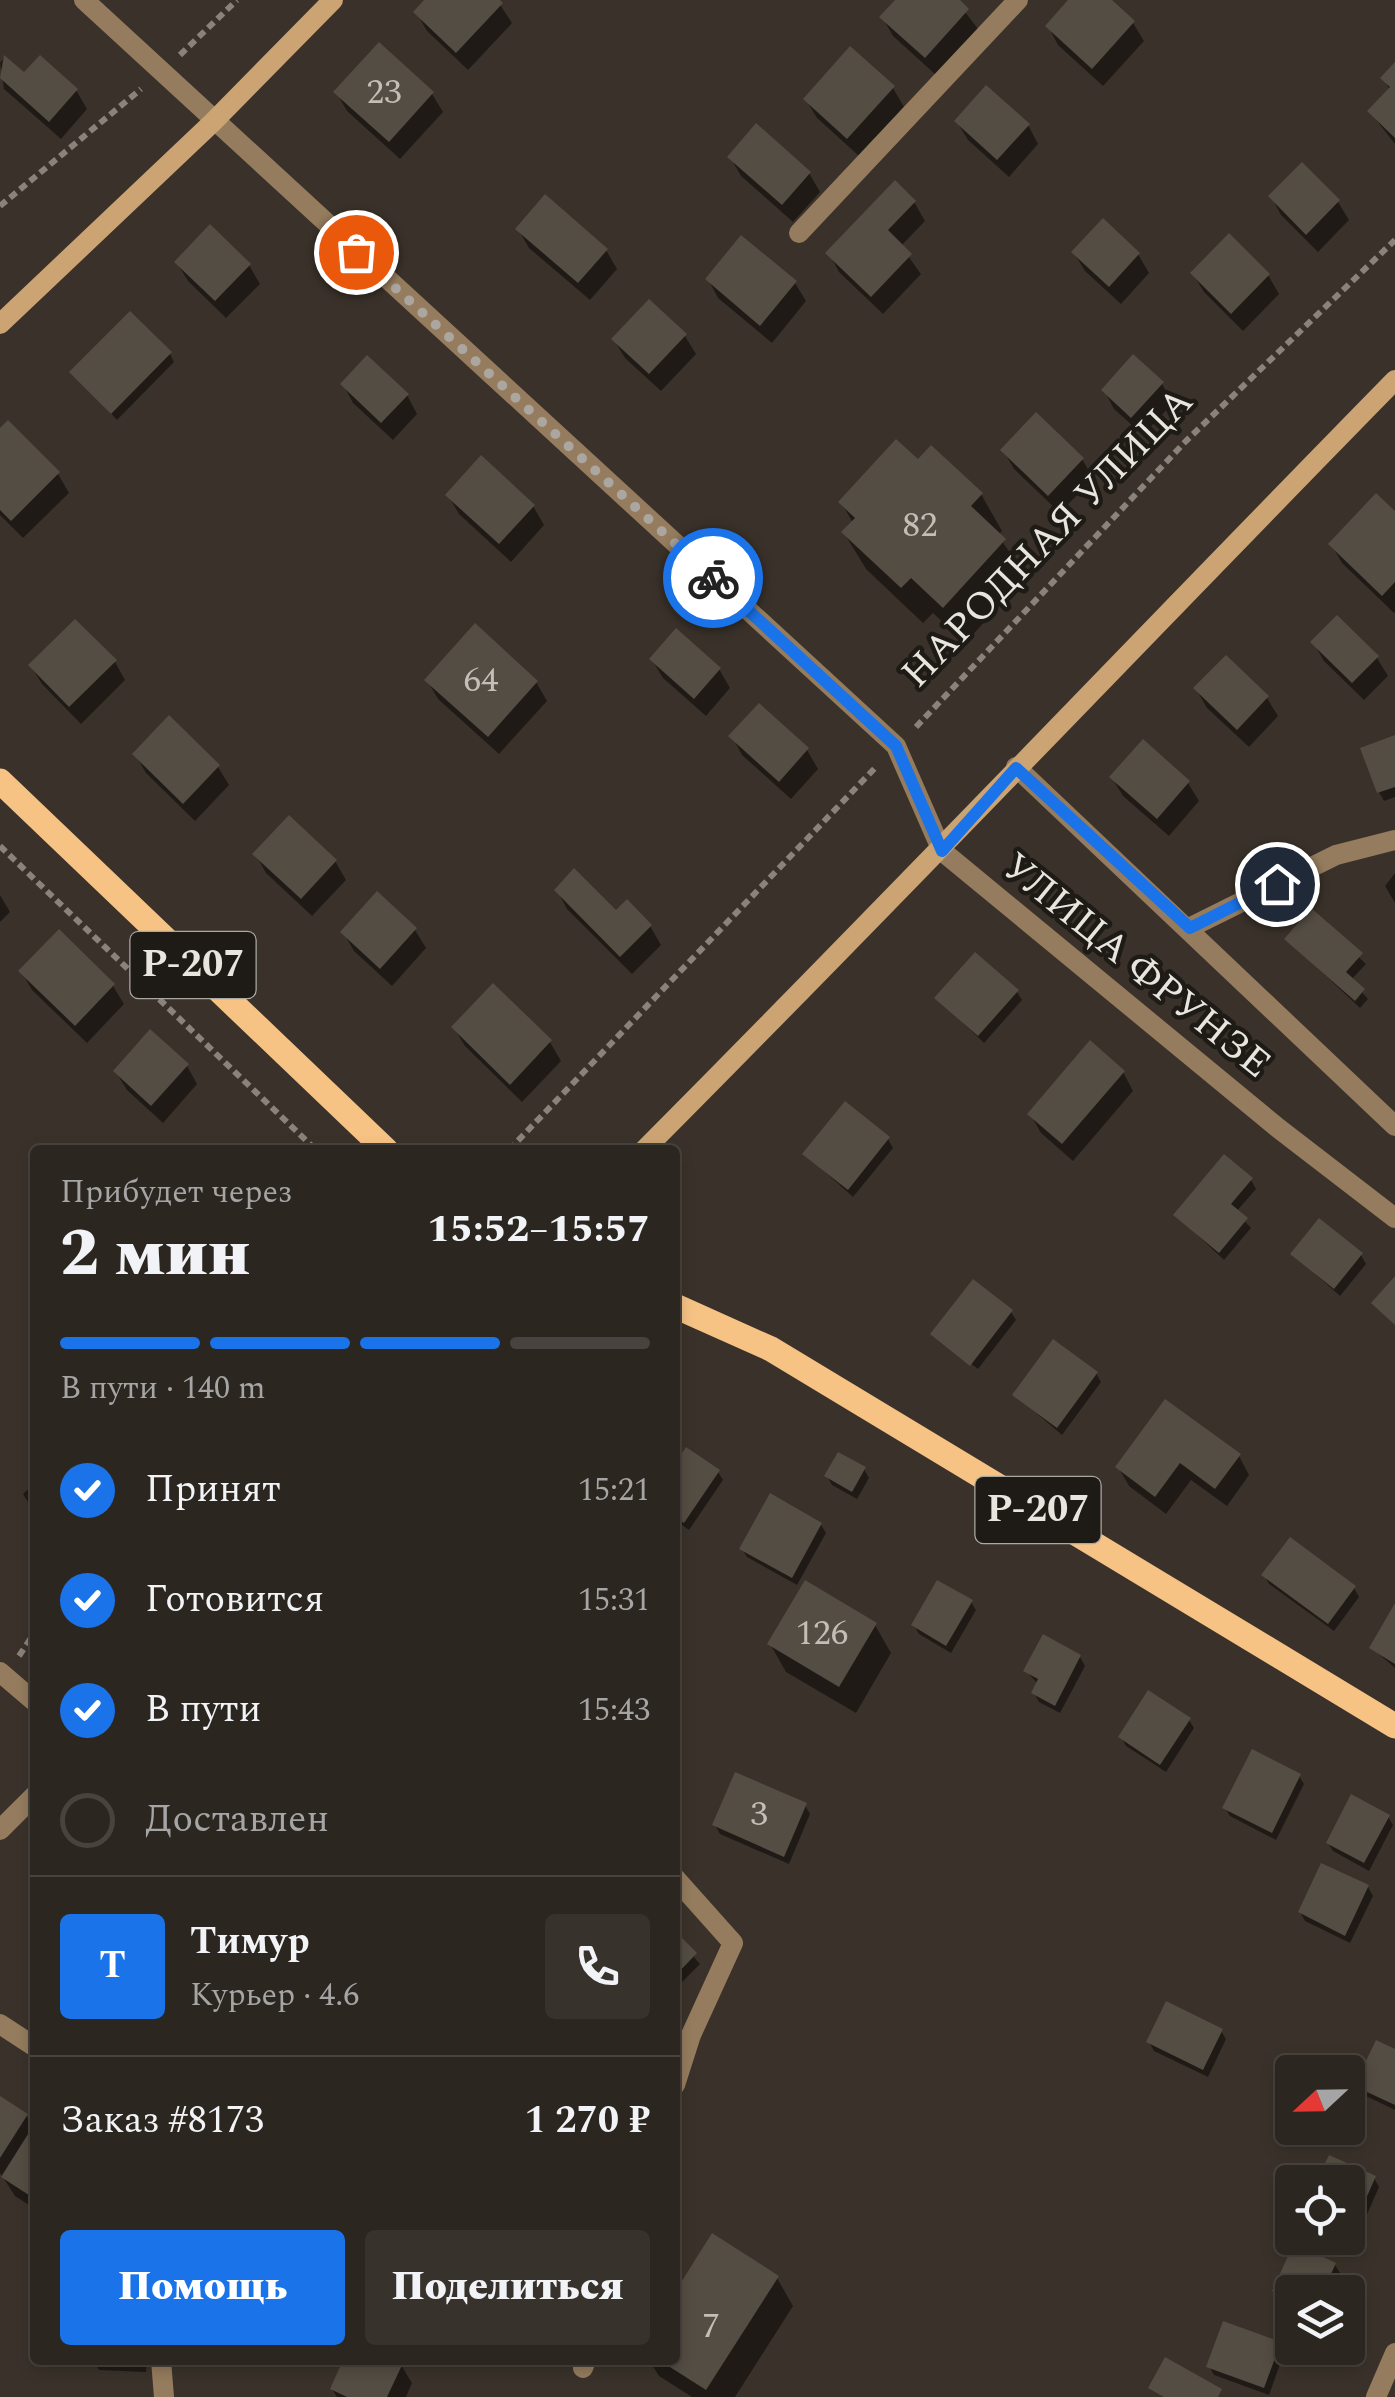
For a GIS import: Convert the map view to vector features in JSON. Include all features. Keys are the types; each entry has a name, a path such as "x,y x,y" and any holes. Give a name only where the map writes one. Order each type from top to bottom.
{"main road":[{"name":"Р-207","path":"0,780 381,1145"},
{"name":"Р-207","path":"680,1308 772,1349 1395,1726"}],"street":[{"name":"УЛИЦА ФРУНЗЕ","path":"84,0 896,746 942,851 1278,1128 1395,1218"},
{"path":"0,324 213,122 333,0"},
{"path":"799,233 1018,0"},
{"path":"649,1145 942,851 1016,768 1395,380"},
{"path":"1016,768 1190,928 1395,1126"},
{"path":"1190,928 1336,855 1395,840"},
{"path":"0,1672 30,1698"},
{"path":"0,1830 30,1800"},
{"path":"680,1884 733,1944 691,2035 680,2070"},
{"path":"0,2024 30,2044"},
{"path":"1376,2397 1395,2354"},
{"path":"161,2365 164,2397"}],"path":[{"path":"0,206 161,74 237,0"},
{"name":"НАРОДНАЯ УЛИЦА","path":"514,1145 1186,441 1395,240"},
{"path":"0,846 311,1145"}],"building":[{"path":"424,0 503,3 456,53 413,12"},
{"path":"895,0 960,0 969,9 925,58 879,17"},
{"path":"1068,0 1112,0 1135,21 1092,69 1045,26"},
{"path":"379,42 434,92 389,142 333,92"},
{"path":"850,46 895,86 847,139 803,99"},
{"path":"4,55 24,72 40,55 78,89 49,122 0,78"},
{"path":"1395,62 1395,138 1367,111 1390,87 1380,78"},
{"path":"986,85 1030,124 997,160 954,121"},
{"path":"756,123 811,172 782,205 727,157"},
{"path":"1302,162 1340,200 1306,235 1268,196"},
{"path":"895,180 916,201 888,230 912,254 871,297 825,253"},
{"path":"545,194 608,249 578,283 515,229"},
{"path":"1103,218 1140,253 1109,287 1071,252"},
{"path":"210,224 251,264 215,301 174,262"},
{"path":"1229,233 1270,274 1231,314 1190,273"},
{"path":"741,235 797,281 760,326 705,279"},
{"path":"649,299 687,334 649,374 611,339"},
{"path":"130,311 172,352 111,414 69,372"},
{"path":"1133,354 1164,382 1131,418 1101,390"},
{"path":"367,355 409,394 381,423 340,384"},
{"path":"1036,412 1084,458 1048,496 1000,450"},
{"path":"8,420 60,472 11,521 0,510 0,428"},
{"path":"896,439 918,459 931,445 983,493 971,506 1006,539 943,608 911,578 901,588 841,532 855,518 838,502"},
{"path":"481,455 535,505 499,544 445,495"},
{"path":"1376,493 1395,511 1395,582 1382,596 1328,544"},
{"path":"1337,615 1379,656 1352,683 1310,642"},
{"path":"75,619 117,660 69,707 28,665"},
{"path":"475,623 538,681 488,737 424,680"},
{"path":"676,628 721,668 694,699 649,659"},
{"path":"1226,655 1269,696 1237,730 1193,688"},
{"path":"759,703 809,748 779,782 728,736"},
{"path":"169,715 220,765 183,804 132,754"},
{"path":"1395,735 1395,787 1377,793 1360,748"},
{"path":"1143,739 1190,781 1157,819 1109,777"},
{"path":"289,815 337,860 301,899 252,854"},
{"path":"574,868 616,910 627,899 652,925 620,957 554,890"},
{"path":"377,891 417,928 380,969 340,932"},
{"path":"1311,908 1363,953 1346,972 1365,989 1355,1001 1284,939"},
{"path":"59,929 115,984 75,1026 18,971"},
{"path":"975,952 1019,990 978,1036 934,998"},
{"path":"493,983 552,1040 510,1085 451,1027"},
{"path":"150,1029 189,1064 151,1106 113,1071"},
{"path":"1090,1040 1125,1071 1062,1144 1027,1114"},
{"path":"845,1101 890,1137 848,1190 802,1154"},
{"path":"1224,1154 1253,1178 1231,1204 1248,1218 1219,1253 1173,1215"},
{"path":"1319,1218 1363,1253 1334,1289 1290,1254"},
{"path":"1395,1276 1395,1325 1371,1303"},
{"path":"973,1279 1013,1310 970,1366 930,1334"},
{"path":"1053,1339 1098,1372 1057,1428 1012,1395"},
{"path":"1165,1399 1241,1454 1215,1489 1180,1463 1155,1497 1115,1467"},
{"path":"686,1447 720,1470 684,1523 680,1520 680,1456"},
{"path":"838,1452 866,1467 852,1492 824,1476"},
{"path":"770,1493 822,1523 792,1578 739,1549"},
{"path":"1290,1537 1356,1586 1328,1624 1261,1575"},
{"path":"805,1580 877,1623 839,1687 767,1644"},
{"path":"937,1580 973,1600 946,1646 911,1625"},
{"path":"1395,1603 1395,1664 1369,1648"},
{"path":"1043,1634 1081,1655 1055,1706 1031,1693 1038,1679 1023,1671"},
{"path":"1148,1690 1191,1718 1160,1765 1118,1737"},
{"path":"1252,1749 1301,1774 1272,1833 1222,1808"},
{"path":"735,1772 807,1803 784,1857 712,1825"},
{"path":"1351,1794 1390,1815 1364,1863 1326,1843"},
{"path":"1321,1863 1369,1885 1345,1936 1298,1912"},
{"path":"680,1936 697,1953 680,1971"},
{"path":"1166,2001 1223,2029 1203,2070 1146,2042"},
{"path":"1376,2040 1395,2049 1395,2105 1365,2091 1365,2063"},
{"path":"0,2096 28,2114 0,2158"},
{"path":"30,2131 30,2196 1,2177"},
{"path":"1329,2155 1351,2165 1324,2165"},
{"path":"1365,2171 1376,2176 1365,2201"},
{"path":"712,2233 779,2276 706,2390 667,2365 680,2365 680,2284"},
{"path":"1288,2255 1319,2255 1336,2263 1331,2275 1279,2275"},
{"path":"1223,2321 1275,2340 1275,2358 1264,2388 1206,2367"},
{"path":"1165,2357 1222,2389 1218,2397 1164,2397 1148,2388"},
{"path":"341,2365 402,2365 387,2397 347,2397 330,2389"}],"way so far":[{"path":"356,252 713,578"}],"route":[{"path":"713,578 896,746 942,851 1016,768 1190,928 1277,884"}]}
